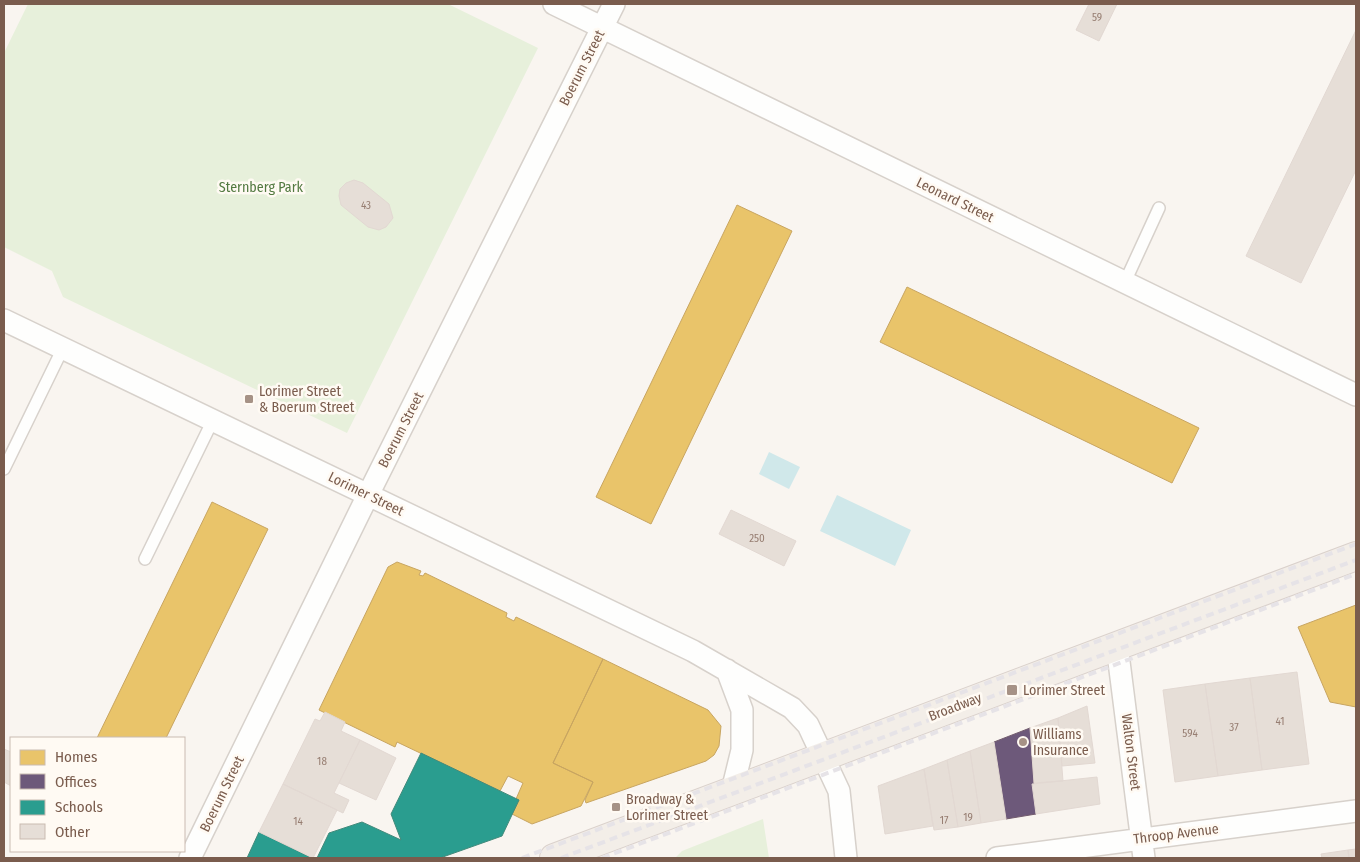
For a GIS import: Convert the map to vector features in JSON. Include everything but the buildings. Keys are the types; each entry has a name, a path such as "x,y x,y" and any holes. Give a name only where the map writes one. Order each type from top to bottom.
{"main road":[{"name":"Broadway","path":"554,858 592,852 732,791 1356,556"}],"street":[{"name":"Leonard Street","path":"554,4 1356,395"},
{"name":"Boerum Street","path":"190,858 368,496 614,4"},
{"name":"Lorimer Street","path":"4,320 693,650 792,708 808,725 839,791 846,858"},
{"name":"Walton Street","path":"1117,646 1143,848"},
{"path":"727,670 742,710 742,750 732,791"},
{"name":"Throop Avenue","path":"997,858 1143,848 1356,811"}],"lane":[{"path":"1125,282 1159,208"},
{"path":"4,469 64,348"},
{"path":"145,559 213,420"}],"green space":[{"name":"Sternberg Park","path":"28,4 448,4 538,48 347,433 63,297 52,271 4,247 4,53"},
{"path":"763,819 769,858 675,858 682,851"}],"water":[{"path":"769,452 800,467 789,489 759,474"},
{"path":"837,495 911,530 895,566 820,531"}],"railway":[{"path":"522,858 1356,544"},
{"path":"561,858 1356,560"},
{"path":"602,858 1356,574"}],"place":[{"name":"Lorimer Street & Boerum Street","path":"249,399"},
{"name":"Lorimer Street","path":"1012,690"},
{"name":"Williams Insurance","path":"1023,742"},
{"name":"Broadway & Lorimer Street","path":"616,807"}]}
